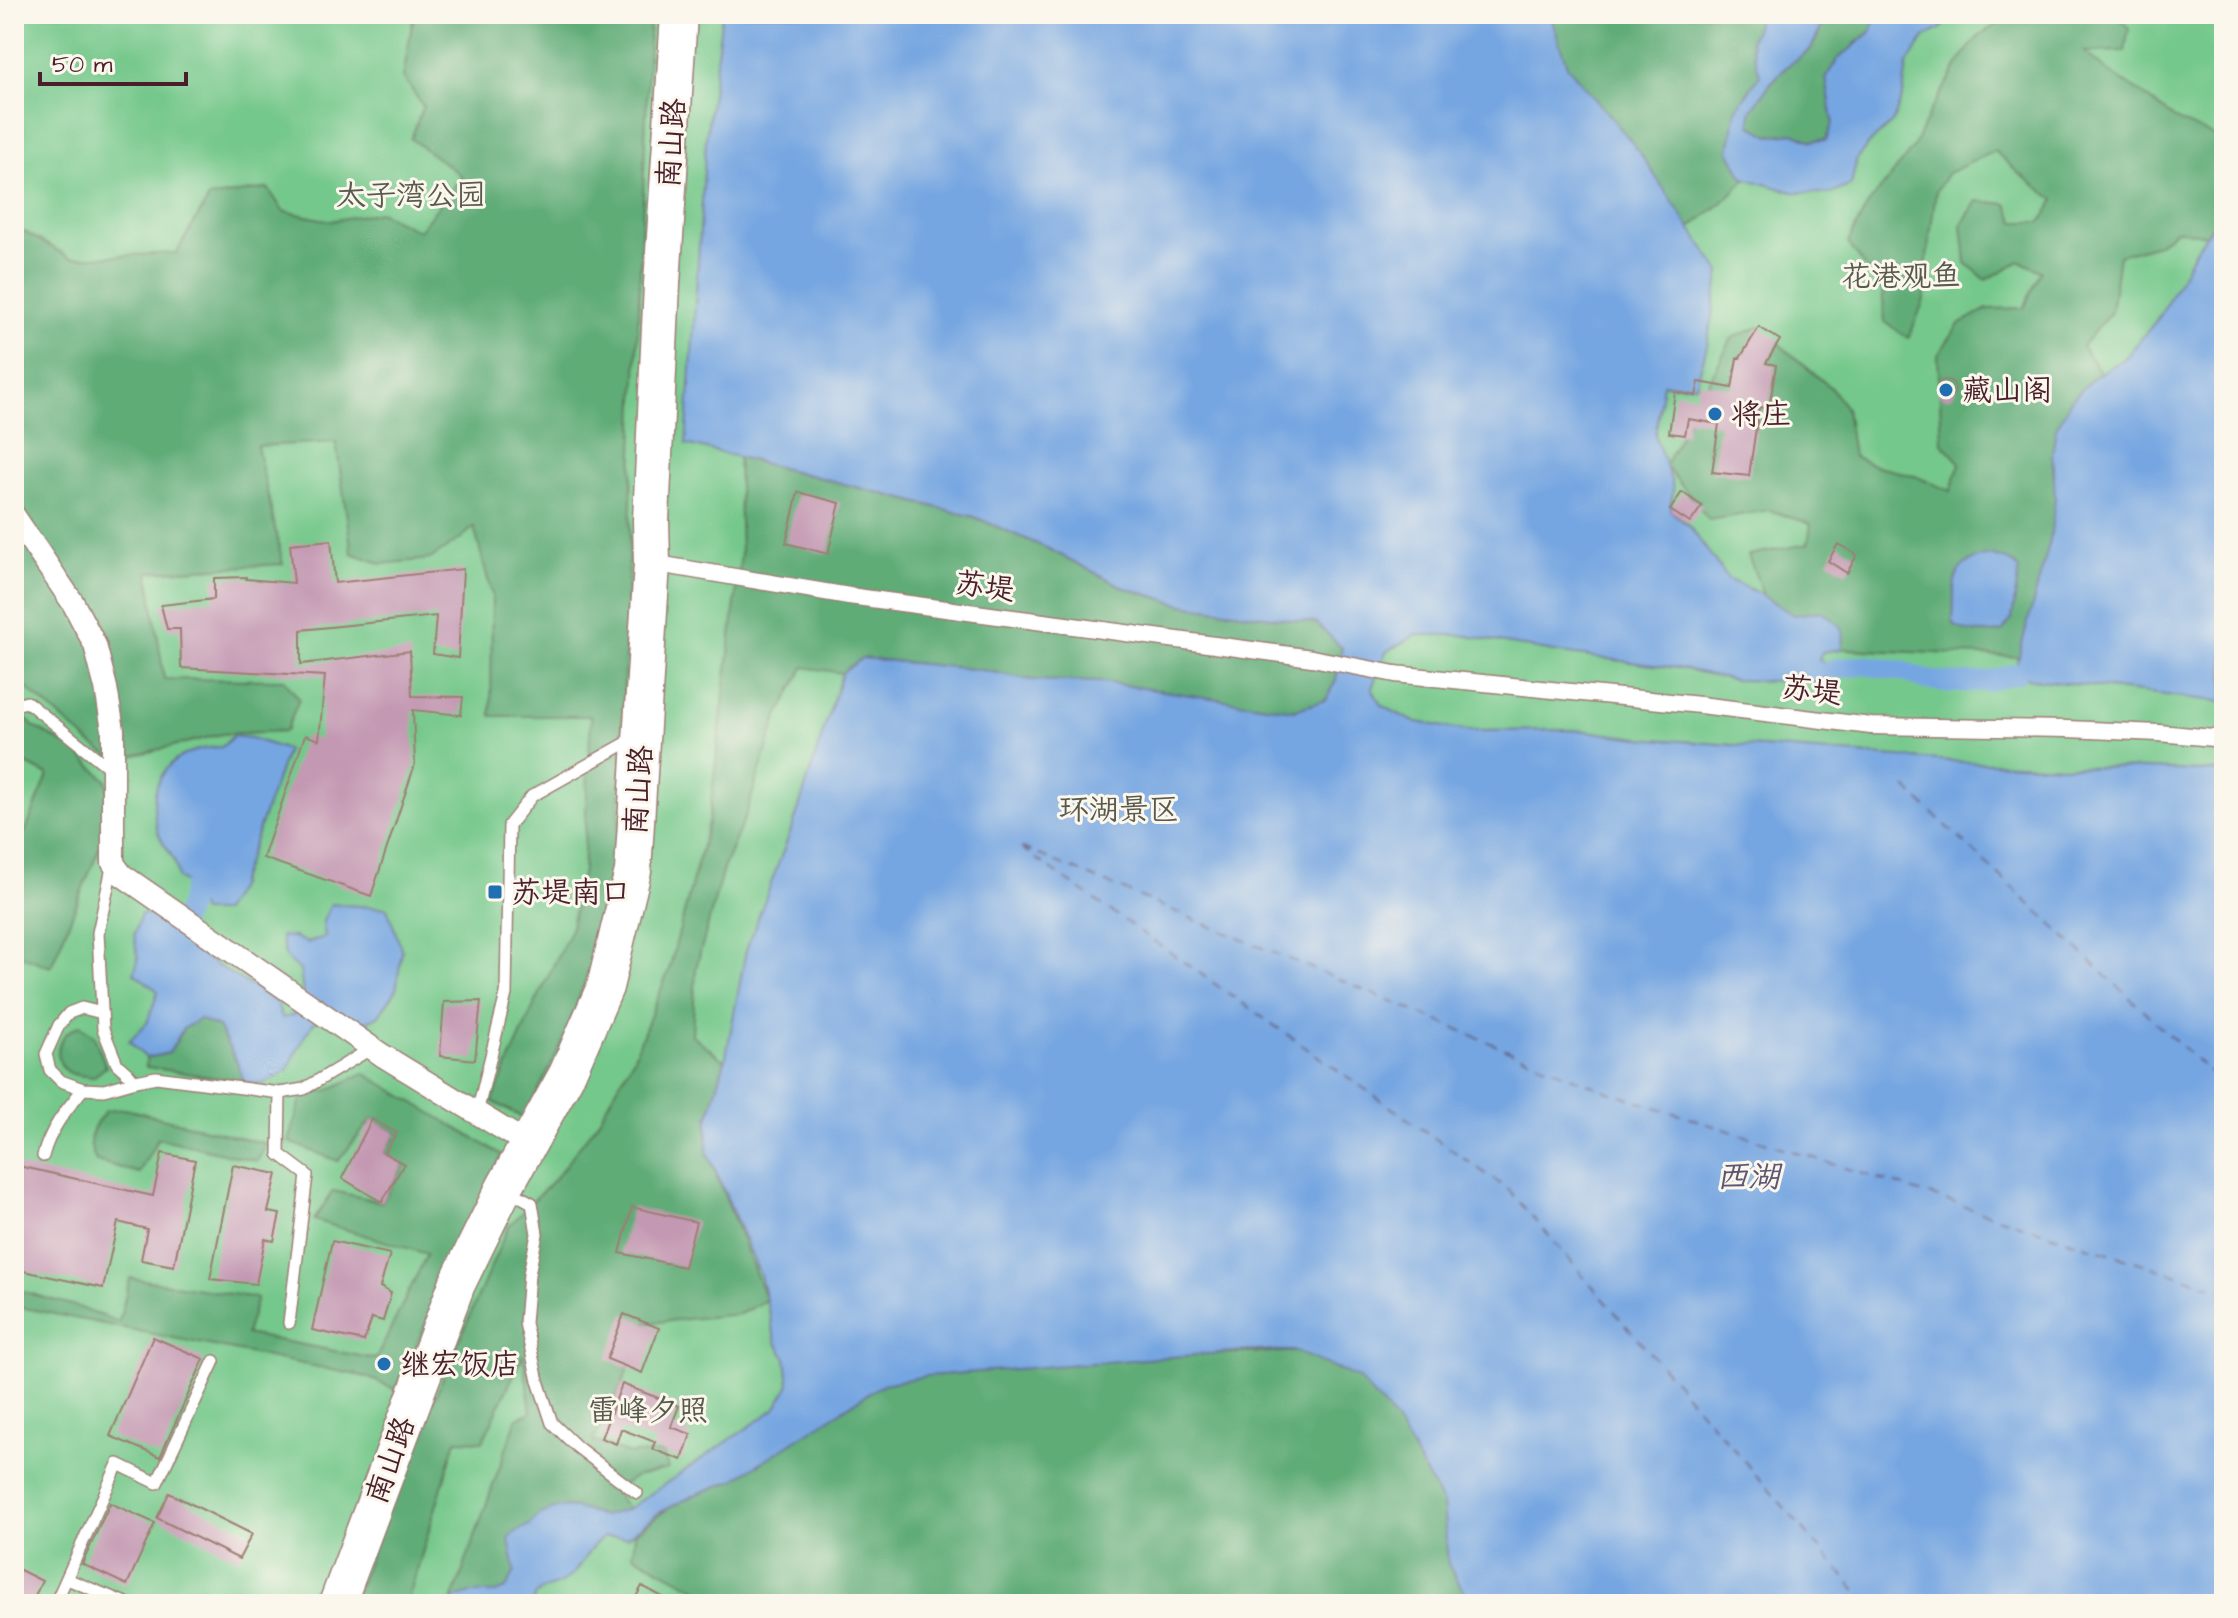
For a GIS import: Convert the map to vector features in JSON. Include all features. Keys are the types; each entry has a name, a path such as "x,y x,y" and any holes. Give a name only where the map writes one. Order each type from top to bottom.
{"main road":[{"name":"南山路","path":"337,1604 457,1284 504,1188 567,1074 605,987 633,871 652,563 651,520 661,315 679,14"}],"street":[{"path":"14,516 73,603 95,645 113,730 113,863 122,875 372,1048 528,1144"},
{"name":"苏堤","path":"652,563 849,596 1312,658 1395,674 1871,726 2067,729 2224,739"}],"lane":[{"path":"14,705 27,702 113,771"},
{"path":"477,1113 506,994 509,825 532,796 628,742 642,740"},
{"path":"113,863 98,933 103,1029 117,1064 136,1081"},
{"path":"102,1013 82,1008 69,1013 59,1025 46,1054 50,1070 61,1081 83,1089 104,1090 156,1077 280,1093 304,1089 372,1048"},
{"path":"43,1156 55,1123 83,1089"},
{"path":"280,1093 279,1154 307,1175 289,1323"},
{"path":"504,1188 532,1203 537,1234 529,1274 525,1323 538,1381 552,1423 577,1447 637,1493"},
{"path":"55,1604 118,1464 157,1483 214,1361"},
{"path":"67,1579 128,1604"}],"green space":[{"name":"环湖景区","path":"14,14 2224,14 2224,1604 14,1604"},
{"path":"418,14 650,14 618,841 603,931 567,1032 525,1119 492,1101 570,931 583,870 591,716 491,716 492,595 474,527 430,559 382,564 352,553 336,442 257,446 283,564 148,572 164,679 284,680 299,699 286,731 222,734 116,760 90,743 14,677 14,546 43,542 14,496 14,226 71,258 176,253 209,198 268,188 283,211 330,221 380,212 419,231 462,176 411,139 423,106 403,77 413,20"},
{"path":"1542,14 1762,14 1772,76 1741,111 1763,161 1724,201 1680,236 1564,73"},
{"path":"1828,14 1877,14 1871,32 1855,44 1826,77 1833,122 1826,140 1812,141 1793,133 1770,136 1751,125 1751,111 1787,66 1811,49"},
{"name":"花港观鱼","path":"2014,14 2115,14 2129,28 2125,51 2084,52 2175,119 2215,137 2224,114 2224,237 2177,229 2158,244 2119,255 2111,312 2082,346 2108,383 2044,658 1823,648 1817,621 1768,608 1748,555 1808,544 1811,524 1769,510 1709,520 1665,465 1732,338 1759,327 1831,388 1846,408 1853,456 1951,491 1960,463 1942,443 1938,355 1959,324 1987,309 2024,308 2041,271 2020,261 1986,280 1966,263 1962,224 1977,201 2007,204 2015,222 2041,222 2055,200 1995,151 1948,173 1936,191 1925,297 1909,338 1885,322 1882,290 1848,243 1867,206 1913,148 1931,110 1965,53 1980,35"},
{"path":"738,457 975,517 1051,550 1123,587 1183,605 1316,623 1342,647 1336,680 1326,701 1294,710 1032,680 982,670 862,658 842,673 804,667 777,718 745,817 723,869 696,968 692,1035 725,1061 708,1119 707,1151 766,1300 740,1314 646,1323 622,1384 593,1441 629,1454 663,1453 668,1469 637,1476 613,1491 628,1509 505,1604 451,1604 517,1418 531,1412 523,1355 483,1441 456,1440 407,1604 352,1604 396,1487 508,1227 557,1176 597,1123 633,1059 669,970 709,819 741,553"},
{"path":"14,707 34,727 74,749 107,781 111,819 51,967 14,953 14,860 48,775 14,758"},
{"path":"199,1019 218,1027 244,1082 146,1067 146,1058 169,1053 183,1029"},
{"path":"80,1025 94,1036 106,1067 93,1077 75,1075 60,1063 58,1052 61,1041 69,1031"},
{"path":"364,1073 502,1155 396,1390 367,1377 14,1306 14,1289 119,1322 130,1278 257,1298 246,1334 376,1359 427,1254 314,1220 333,1191 382,1202 404,1165 384,1153 397,1133 372,1119 338,1161 289,1142 304,1089 327,1091"},
{"path":"125,1109 267,1144 257,1161 158,1138 139,1173 96,1161 90,1140 93,1129 106,1111"},
{"path":"1331,1351 1413,1410 1488,1604 713,1604 707,1594 633,1555 635,1533 720,1470 886,1361"}],"water":[{"name":"西湖","path":"722,14 1550,14 1567,66 1633,143 1720,272 1707,346 1696,385 1663,384 1655,436 1672,483 1670,510 1689,526 1729,580 1794,615 1821,611 1832,619 1842,630 1841,649 1822,652 1819,659 1833,669 1823,682 1734,680 1684,669 1553,652 1462,635 1416,635 1386,652 1372,688 1381,705 1412,721 1467,731 1578,730 1640,738 1967,762 2224,772 2224,1604 1471,1604 1448,1564 1443,1504 1396,1421 1358,1378 1295,1351 1248,1351 927,1376 883,1384 734,1480 660,1512 627,1537 604,1537 594,1545 573,1574 561,1583 542,1590 532,1604 449,1604 471,1593 496,1593 506,1589 515,1571 509,1540 512,1534 529,1525 540,1514 559,1507 576,1508 603,1516 628,1509 775,1409 789,1386 786,1358 776,1342 760,1275 707,1151 708,1119 725,1061 746,950 797,814 842,673 862,658 982,670 1032,680 1102,682 1294,710 1326,700 1336,680 1342,648 1316,623 1183,605 1123,587 1051,550 975,517 686,444 706,139"},
{"path":"1758,14 1828,14 1811,49 1787,66 1751,111 1751,125 1770,136 1793,133 1812,141 1826,140 1833,122 1826,77 1838,59 1871,32 1877,14 1950,14 1942,28 1925,37 1907,64 1903,95 1892,123 1857,158 1851,185 1831,194 1793,192 1744,178 1729,151 1736,110 1760,75 1750,40"},
{"path":"2224,212 2224,702 2024,678 2017,673 2017,662 2050,540 2055,498 2052,453 2056,428 2071,400 2094,377 2126,357 2160,316 2199,243"},
{"path":"1989,555 2010,561 2019,570 2012,619 2002,632 1978,633 1960,629 1953,621 1956,578 1966,564"},
{"path":"233,736 251,738 287,750 238,887 223,912 202,912 193,888 178,878 175,862 159,835 154,810 155,794 166,769 176,760 189,753 222,747"},
{"path":"331,904 387,908 402,951 396,991 378,1016 350,1029 327,1014 314,1023 305,1035 287,1071 263,1084 244,1082 218,1027 199,1019 183,1029 169,1053 146,1058 129,1041 147,1023 158,991 134,973 138,960 134,935 141,914 162,915 180,924 202,956 277,1002 282,1018 294,1015 303,993 300,970 286,956 281,936 294,937 307,943 325,937 323,921"}],"building":[{"name":"将庄","path":"1759,327 1780,340 1766,363 1776,365 1769,409 1759,407 1749,476 1712,472 1719,424 1688,419 1685,435 1669,433 1675,392 1696,396 1699,382 1732,388 1737,358 1740,358"},
{"name":"藏山阁","path":"1942,380 1950,380 1955,389 1953,396 1942,398 1937,393 1937,385"},
{"path":"798,492 840,503 828,554 786,543"},
{"path":"1682,492 1702,506 1690,523 1670,510"},
{"path":"331,540 335,583 463,569 458,658 433,654 436,616 301,630 301,664 410,651 412,696 463,697 461,715 413,710 415,764 371,896 263,858 305,735 319,740 325,676 181,668 180,629 167,629 161,605 214,599 214,578 246,577 294,583 290,544"},
{"path":"1838,544 1857,555 1847,573 1828,561"},
{"path":"481,1001 475,1060 440,1056 444,1002"},
{"path":"372,1119 397,1133 384,1153 404,1164 382,1202 342,1178"},
{"path":"162,1153 195,1160 174,1266 141,1260 147,1229 118,1222 103,1288 14,1269 14,1165 153,1196"},
{"path":"233,1165 277,1174 268,1212 280,1214 274,1241 265,1239 256,1284 210,1279"},
{"path":"632,1207 696,1222 684,1267 620,1253"},
{"path":"332,1241 390,1254 380,1287 391,1293 383,1321 372,1318 364,1341 312,1330"},
{"path":"624,1314 659,1328 642,1373 607,1359"},
{"path":"153,1337 204,1359 160,1457 110,1436"},
{"path":"622,1384 679,1406 671,1427 691,1434 682,1460 652,1449 655,1442 621,1429 616,1444 601,1438"},
{"path":"169,1493 252,1534 239,1559 157,1518"},
{"path":"110,1503 155,1523 127,1585 82,1564"},
{"path":"14,1567 42,1581 31,1604 14,1604"},
{"path":"642,1586 676,1604 632,1604"}],"waterway":[{"path":"1833,669 1864,665 1905,672 1926,680 1954,683 1988,681 2017,673"},
{"path":"180,924 189,907 193,888"}],"ferry route":[{"path":"1906,788 2224,1086"},
{"path":"1868,1604 1509,1190 1018,846 1606,1091 2224,1290"}],"place":[{"name":"藏山阁","path":"1946,390"},
{"name":"将庄","path":"1715,414"},
{"name":"苏堤南口","path":"495,892"},
{"name":"继宏饭店","path":"384,1364"}],"park label":[{"name":"太子湾公园","path":"411,195"},
{"name":"雷峰夕照","path":"648,1410"}]}
